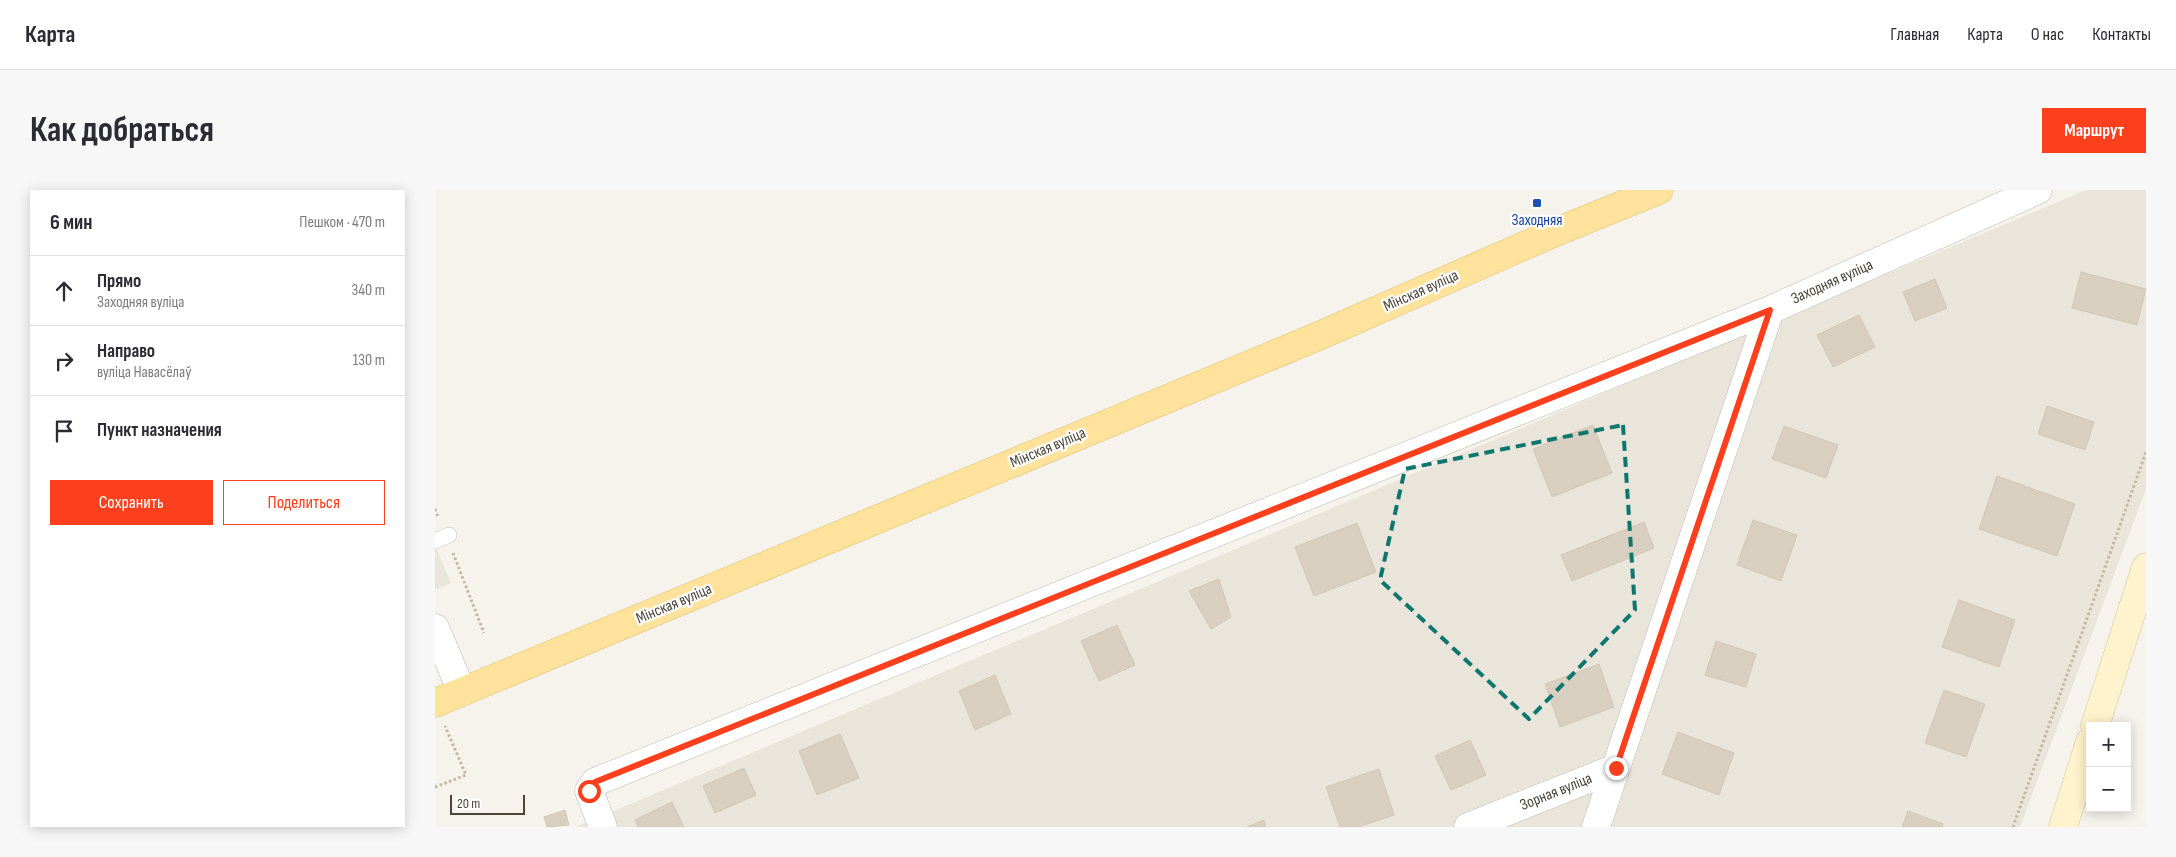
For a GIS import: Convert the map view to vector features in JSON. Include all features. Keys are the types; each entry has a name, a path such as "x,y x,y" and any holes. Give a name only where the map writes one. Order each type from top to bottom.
{"main road":[{"name":"Мінская вуліца","path":"435,703 1321,335 1551,234 1659,190"},
{"path":"2096,722 2146,567"},
{"path":"2063,827 2086,755"}],"street":[{"name":"Заходняя вуліца","path":"603,827 589,791 595,782 1770,310 2038,190"},
{"path":"1596,827 1770,310"},
{"path":"435,628 462,692"},
{"name":"Зорная вуліца","path":"1469,827 1616,768"}],"path":[{"path":"2013,827 2146,452"},
{"path":"435,509 443,537 484,633"},
{"path":"435,703 466,775 435,787"}],"highlighted area":[{"path":"1623,425 1635,610 1529,719 1380,580 1405,469"}],"shaded area":[{"path":"2086,190 2146,190 2146,489 2020,827 576,827"},
{"path":"435,545 451,583 435,590"}],"building":[{"path":"2081,272 2146,289 2137,325 2072,308"},
{"path":"1935,279 1947,308 1915,321 1903,292"},
{"path":"1859,315 1875,347 1833,367 1817,335"},
{"path":"2047,406 2094,422 2085,450 2038,434"},
{"path":"1593,425 1612,473 1552,497 1533,449"},
{"path":"1784,426 1838,445 1826,478 1772,459"},
{"path":"1997,476 2075,504 2057,556 1979,529"},
{"path":"1753,520 1797,535 1781,581 1737,565"},
{"path":"1644,522 1654,548 1572,581 1561,555"},
{"path":"1357,523 1376,572 1314,596 1295,547"},
{"path":"1219,579 1231,617 1211,629 1189,591"},
{"path":"1959,600 2015,620 1999,667 1942,647"},
{"path":"1117,625 1135,665 1099,681 1081,641"},
{"path":"1716,641 1756,654 1746,687 1705,675"},
{"path":"1599,664 1614,707 1560,727 1545,684"},
{"path":"995,675 1011,714 975,730 959,691"},
{"path":"1944,690 1985,704 1966,757 1925,743"},
{"path":"1678,732 1734,753 1719,795 1662,774"},
{"path":"840,734 859,778 817,795 799,751"},
{"path":"1470,740 1486,775 1451,790 1435,756"},
{"path":"744,768 756,795 715,813 703,786"},
{"path":"1379,769 1394,815 1358,827 1340,827 1326,787"},
{"path":"672,802 684,827 638,827 635,820"},
{"path":"565,810 569,825 547,827 544,817"},
{"path":"1908,811 1943,824 1942,827 1902,827"},
{"path":"1264,820 1266,827 1247,827"}],"place":[{"name":"Заходняя","path":"1537,203"}],"route":[{"path":"589,791 595,782 1770,310 1616,768"}]}
